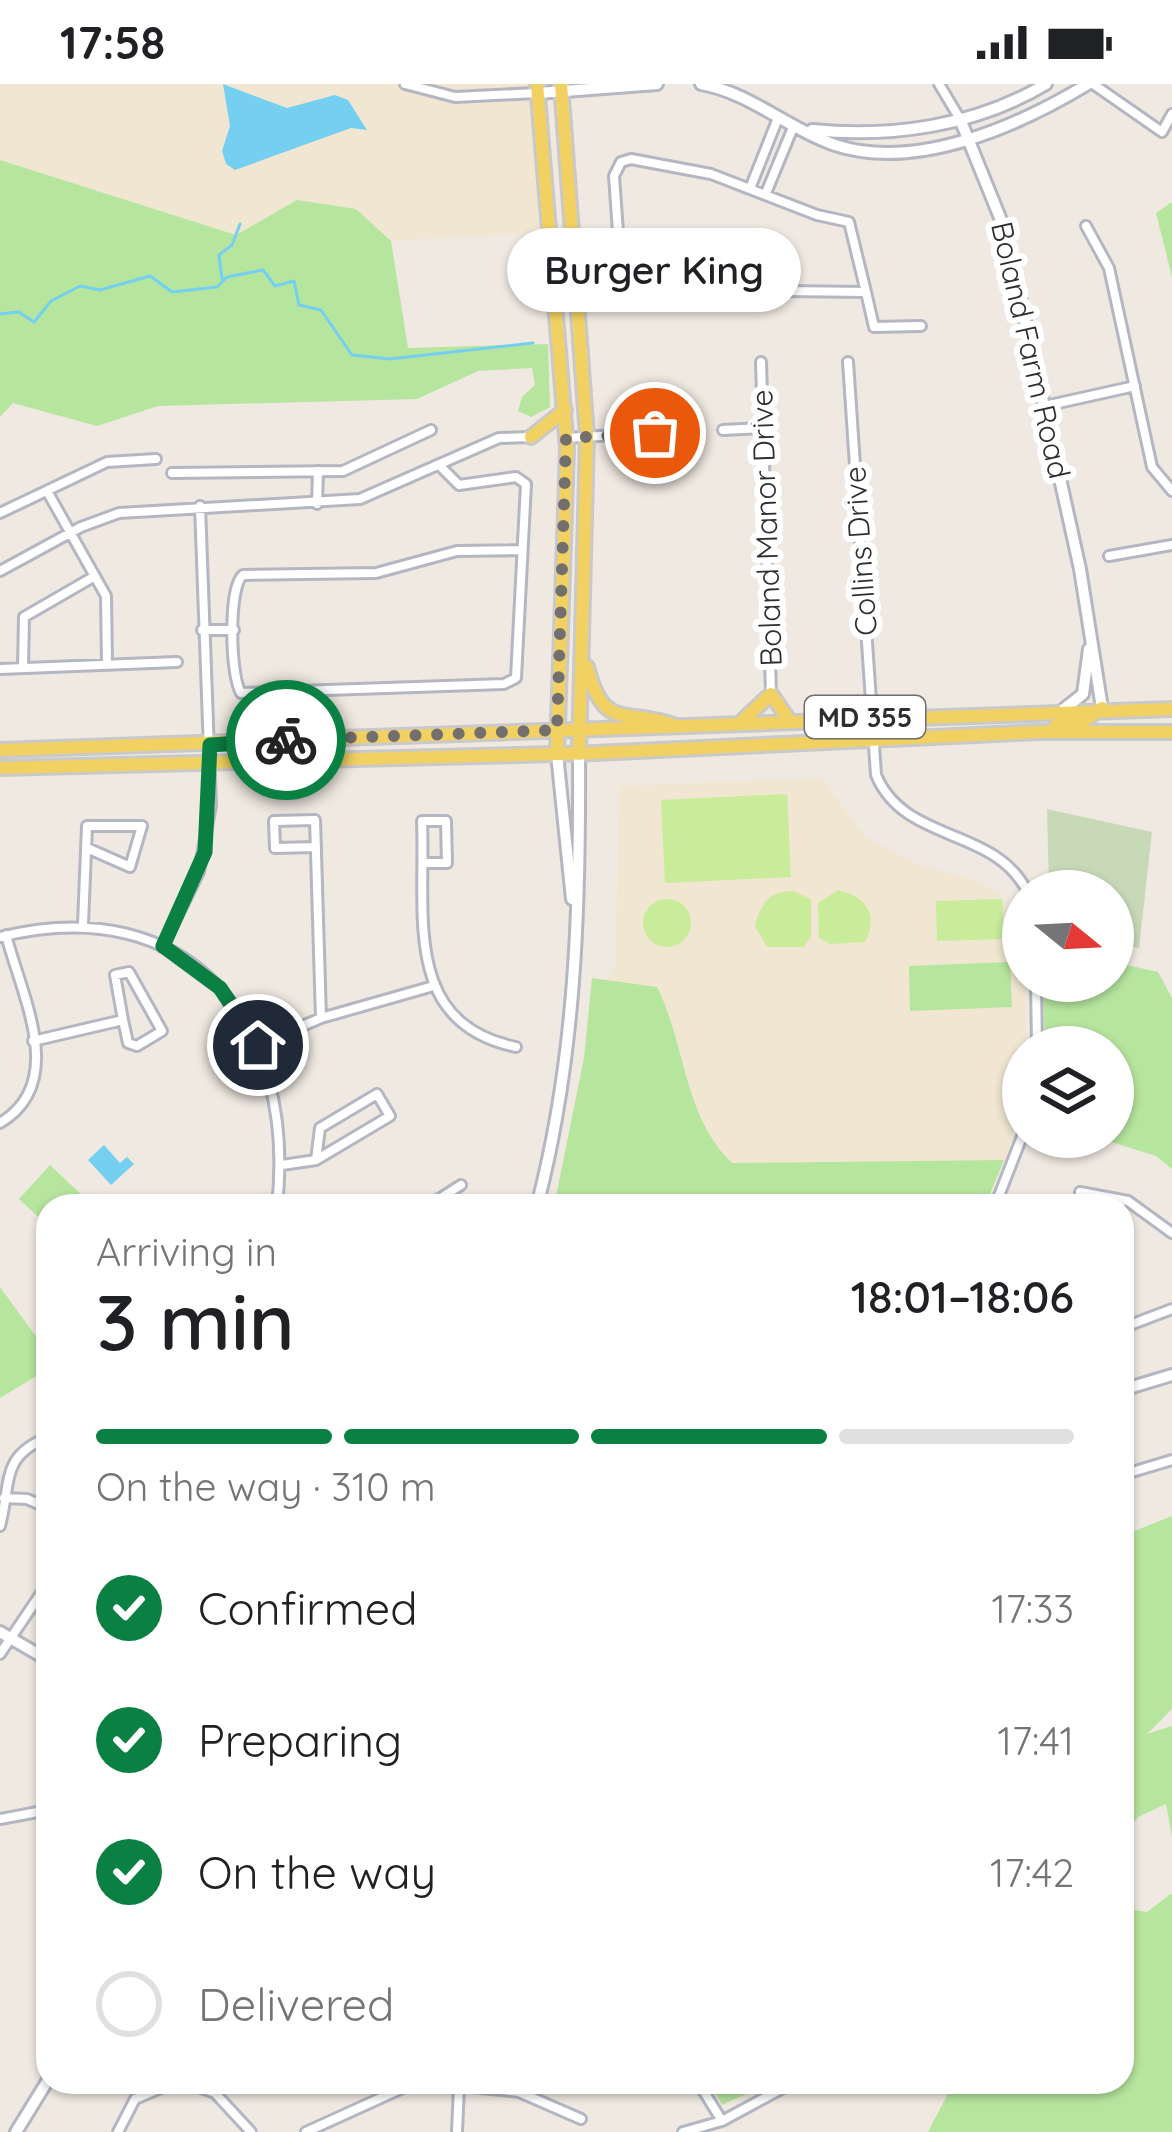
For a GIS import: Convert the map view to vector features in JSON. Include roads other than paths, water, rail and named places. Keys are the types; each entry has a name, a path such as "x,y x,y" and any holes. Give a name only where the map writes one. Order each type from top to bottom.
{"main road":[{"path":"562,88 587,436 580,754"},
{"path":"537,89 566,438 557,754"},
{"path":"531,437 565,410"},
{"path":"531,437 566,438"},
{"path":"584,656 598,700 611,713 680,728"},
{"path":"739,724 772,694 789,720"},
{"path":"1037,732 1085,720 1102,708"},
{"name":"MD 355","path":"0,750 680,728 1064,709 1172,709"},
{"name":"MD 355","path":"0,768 580,754 1037,732 1172,732"}],"street":[{"path":"406,84 454,97 657,84"},
{"path":"701,84 738,94 834,145 868,152 969,138 1039,112 1090,84 1162,132 1172,114"},
{"name":"Boland Farm Road","path":"940,84 969,138 1005,230 1045,406 1102,708"},
{"path":"798,127 860,136 960,118 1046,84"},
{"path":"751,186 778,118"},
{"path":"766,193 798,127"},
{"path":"866,292 705,290 628,297 622,288 614,176 621,162 676,166 751,186 817,215 849,222 866,292 874,327 921,326"},
{"path":"1086,226 1109,268 1153,467 1172,491"},
{"name":"Boland Manor Drive","path":"761,362 772,694"},
{"name":"Collins Drive","path":"848,362 876,775 901,812 995,854 1009,870"},
{"path":"1045,406 1135,386"},
{"path":"723,430 763,428"},
{"path":"172,472 344,471 431,430"},
{"path":"566,438 667,432"},
{"path":"0,571 70,532 119,513 360,499 499,438 531,437"},
{"path":"0,513 106,462 156,459"},
{"path":"441,467 459,485 523,478 518,667 511,683 252,695 236,687 235,580 243,575 376,573 457,550 521,550"},
{"path":"317,504 318,471"},
{"path":"47,490 106,596 107,663"},
{"path":"163,946 205,852 211,763 200,506"},
{"path":"1109,556 1172,544"},
{"path":"23,668 24,617 95,576"},
{"name":"Boland Farm Road","path":"1064,709 1086,688 1090,628"},
{"path":"202,630 234,630"},
{"path":"0,669 177,662"},
{"path":"557,754 562,841 575,913"},
{"path":"539,1194 568,1052 580,754"},
{"path":"316,847 275,848 274,821 315,820 316,847 321,1018"},
{"path":"424,863 447,862 446,821 422,821 424,863 430,987 464,1028 516,1047"},
{"path":"83,924 87,826 142,826 142,843 130,867 87,848"},
{"path":"0,1123 19,1112 34,1093 39,1072 3,936 83,924 163,946 220,988 258,1045 275,1100 282,1166 278,1194"},
{"path":"129,972 162,1031 137,1046 128,1043 123,1020 115,975 129,972"},
{"path":"258,1045 321,1018 430,987"},
{"path":"33,1041 123,1020"},
{"path":"282,1166 316,1160 390,1116 377,1094 320,1128 316,1160"},
{"path":"1000,1194 1014,1158"},
{"path":"447,1194 461,1185"},
{"path":"1080,1192 1090,1194"},
{"path":"1134,1206 1172,1233"},
{"path":"1134,1323 1172,1309"},
{"path":"1134,1386 1172,1375"},
{"path":"0,1526 5,1469 14,1456 36,1443"},
{"path":"1134,1471 1172,1460"},
{"path":"2,1498 36,1502"},
{"path":"0,1654 5,1635 36,1598"},
{"path":"5,1635 36,1653"},
{"path":"0,1819 36,1812"},
{"path":"16,2132 39,2094"},
{"path":"118,2132 135,2099 147,2094"},
{"path":"216,2094 251,2132"},
{"path":"307,2132 390,2094"},
{"path":"457,2132 459,2094"},
{"path":"524,2094 581,2119"},
{"path":"705,2094 722,2121"},
{"path":"683,2132 722,2121 772,2094"}],"water":[{"path":"223,84 287,108 335,95 348,100 367,130 351,128 235,170 226,164 222,151 230,126"},
{"path":"104,1145 120,1163 127,1157 134,1164 111,1185 88,1160"}],"waterway":[{"path":"222,279 219,255 232,245 240,224"},
{"path":"0,314 19,312 34,322 51,301 80,286 100,290 150,276 172,292 217,287 227,277 263,270 275,286 294,281 299,305 321,310 352,355 390,359 533,343"}],"place":[{"name":"Burger King","path":"655,433"}]}
